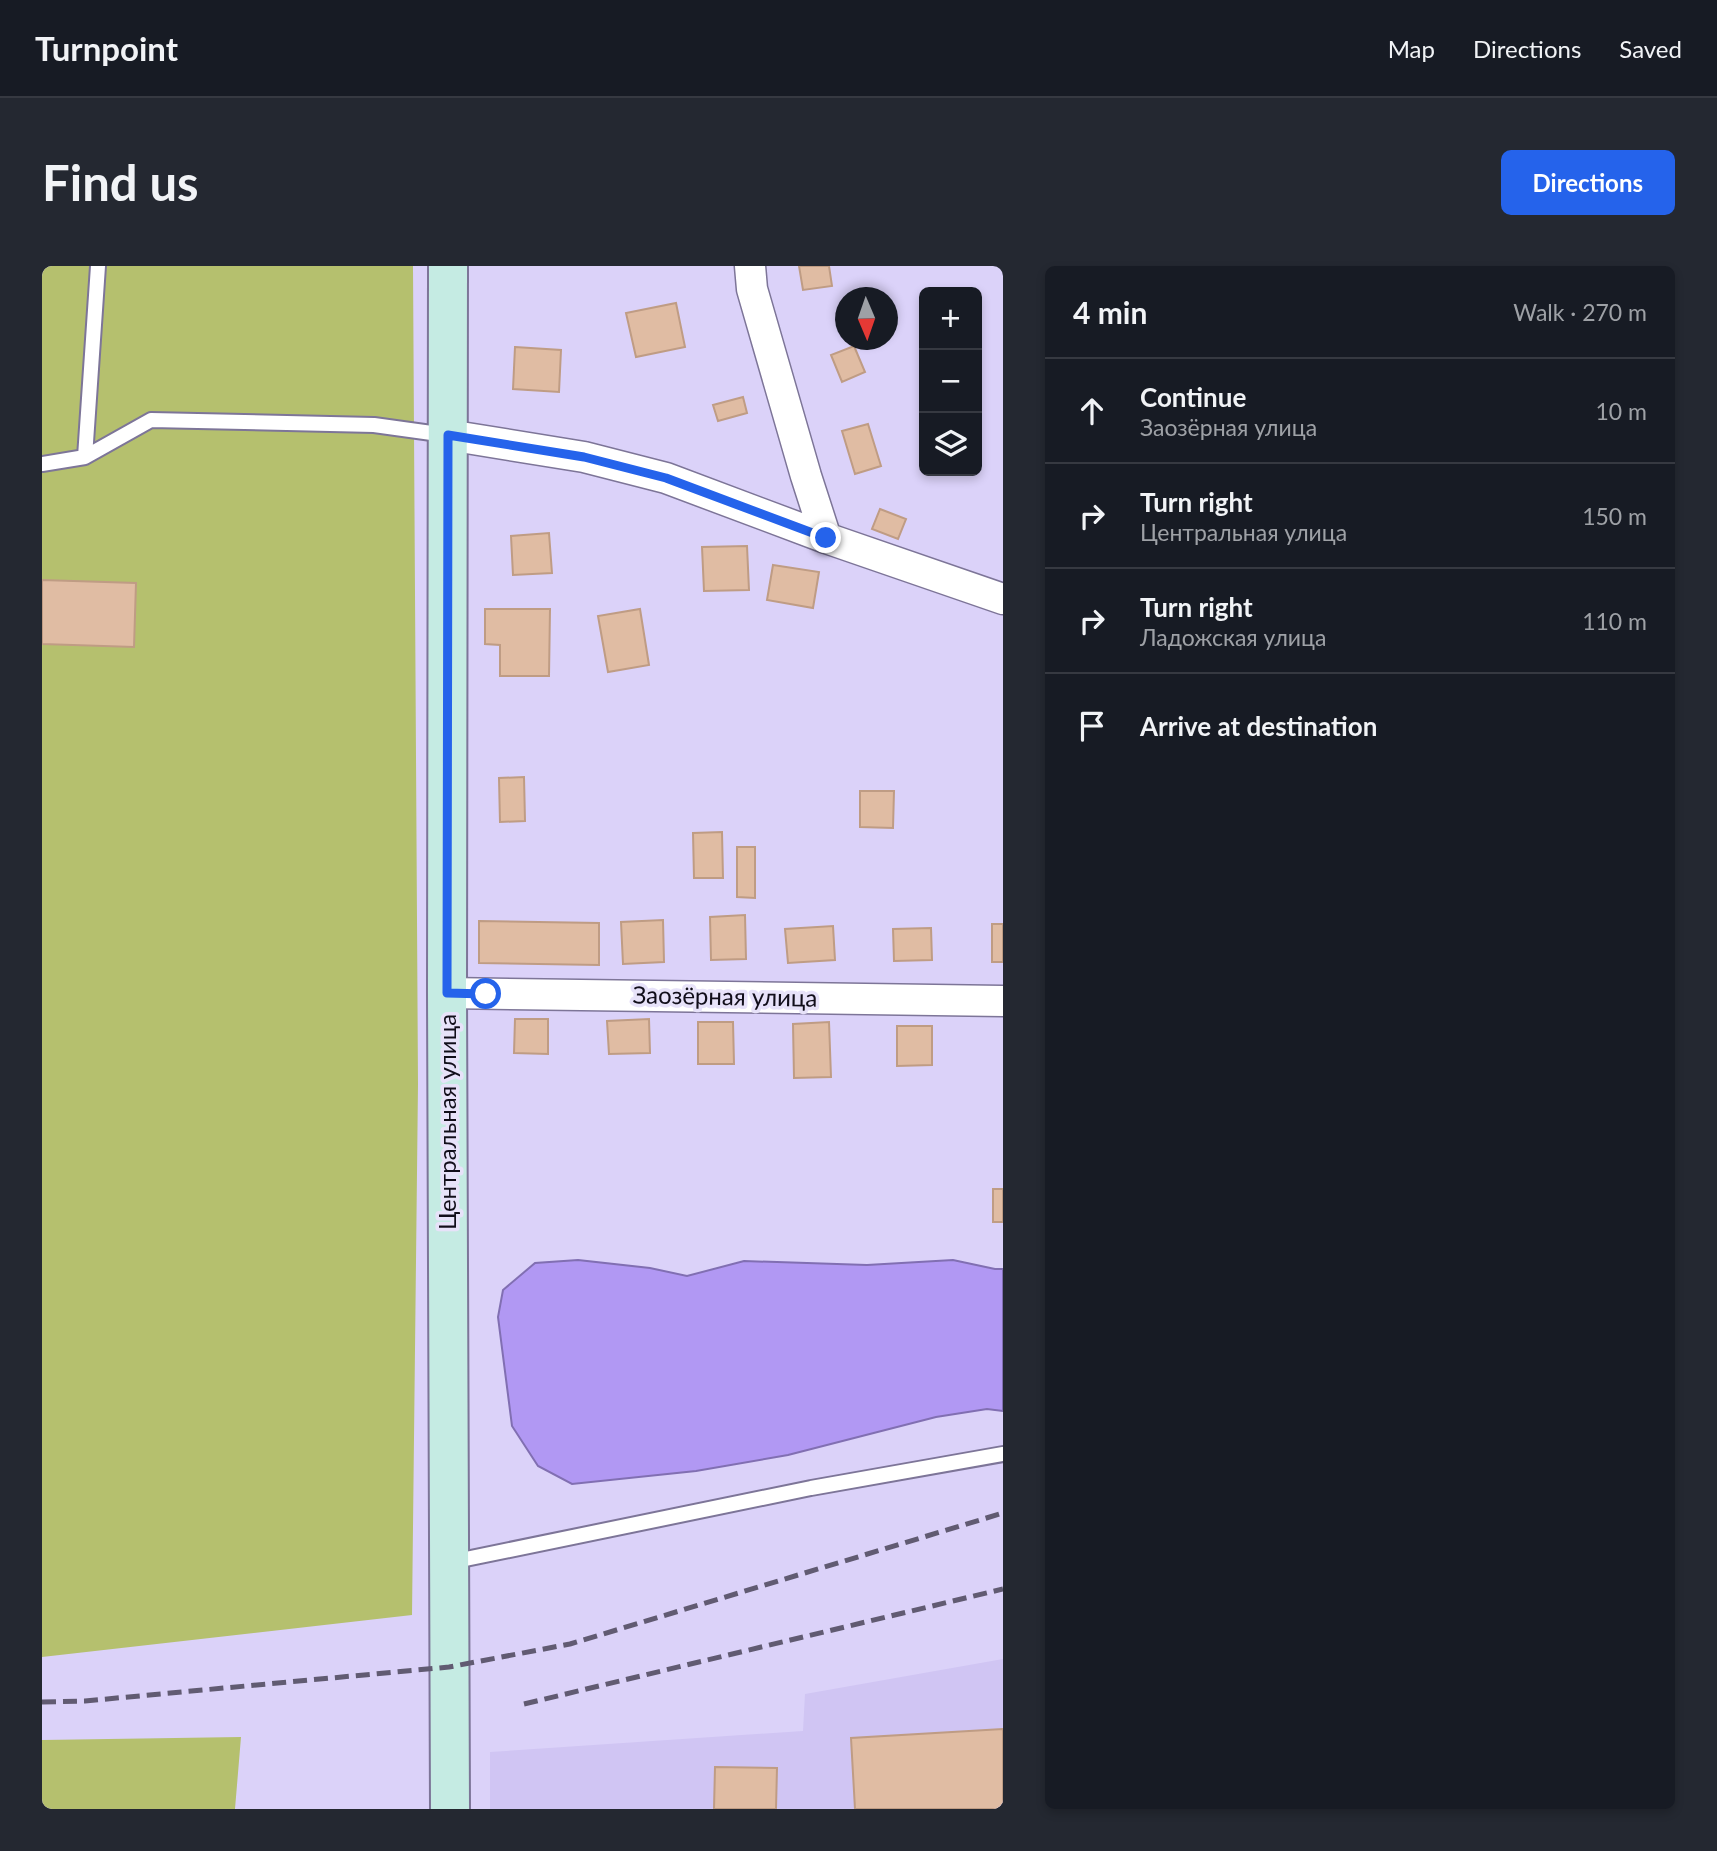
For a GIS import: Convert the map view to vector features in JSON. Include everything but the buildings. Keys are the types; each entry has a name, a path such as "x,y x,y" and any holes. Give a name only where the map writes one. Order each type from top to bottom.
{"street":[{"name":"Центральная улица","path":"448,266 450,1809"},
{"path":"750,266 752,289 826,538"},
{"path":"448,435 584,457 666,478 826,538 1003,599"},
{"name":"Заозёрная улица","path":"447,993 1003,1000"}],"lane":[{"path":"85,457 98,266"},
{"path":"42,464 85,457 151,420 374,425 448,435"},
{"path":"449,1563 811,1489 1003,1454"}],"shaded area":[{"path":"578,1260 650,1268 687,1276 744,1261 867,1265 953,1260 1003,1269 1003,1411 987,1409 936,1417 788,1455 696,1471 572,1484 538,1466 512,1426 498,1317 503,1290 535,1263"},
{"path":"1003,1659 1003,1809 490,1809 490,1752 803,1731 805,1694"}],"green space":[{"path":"42,266 413,266 418,1084 412,1615 42,1657"},
{"path":"241,1737 235,1809 42,1809 42,1740"}],"railway":[{"path":"42,1702 85,1701 449,1667 570,1644 1003,1513"},
{"path":"524,1704 1003,1589"}],"route":[{"path":"486,994 447,993 448,435 584,457 666,478 826,538"}]}
